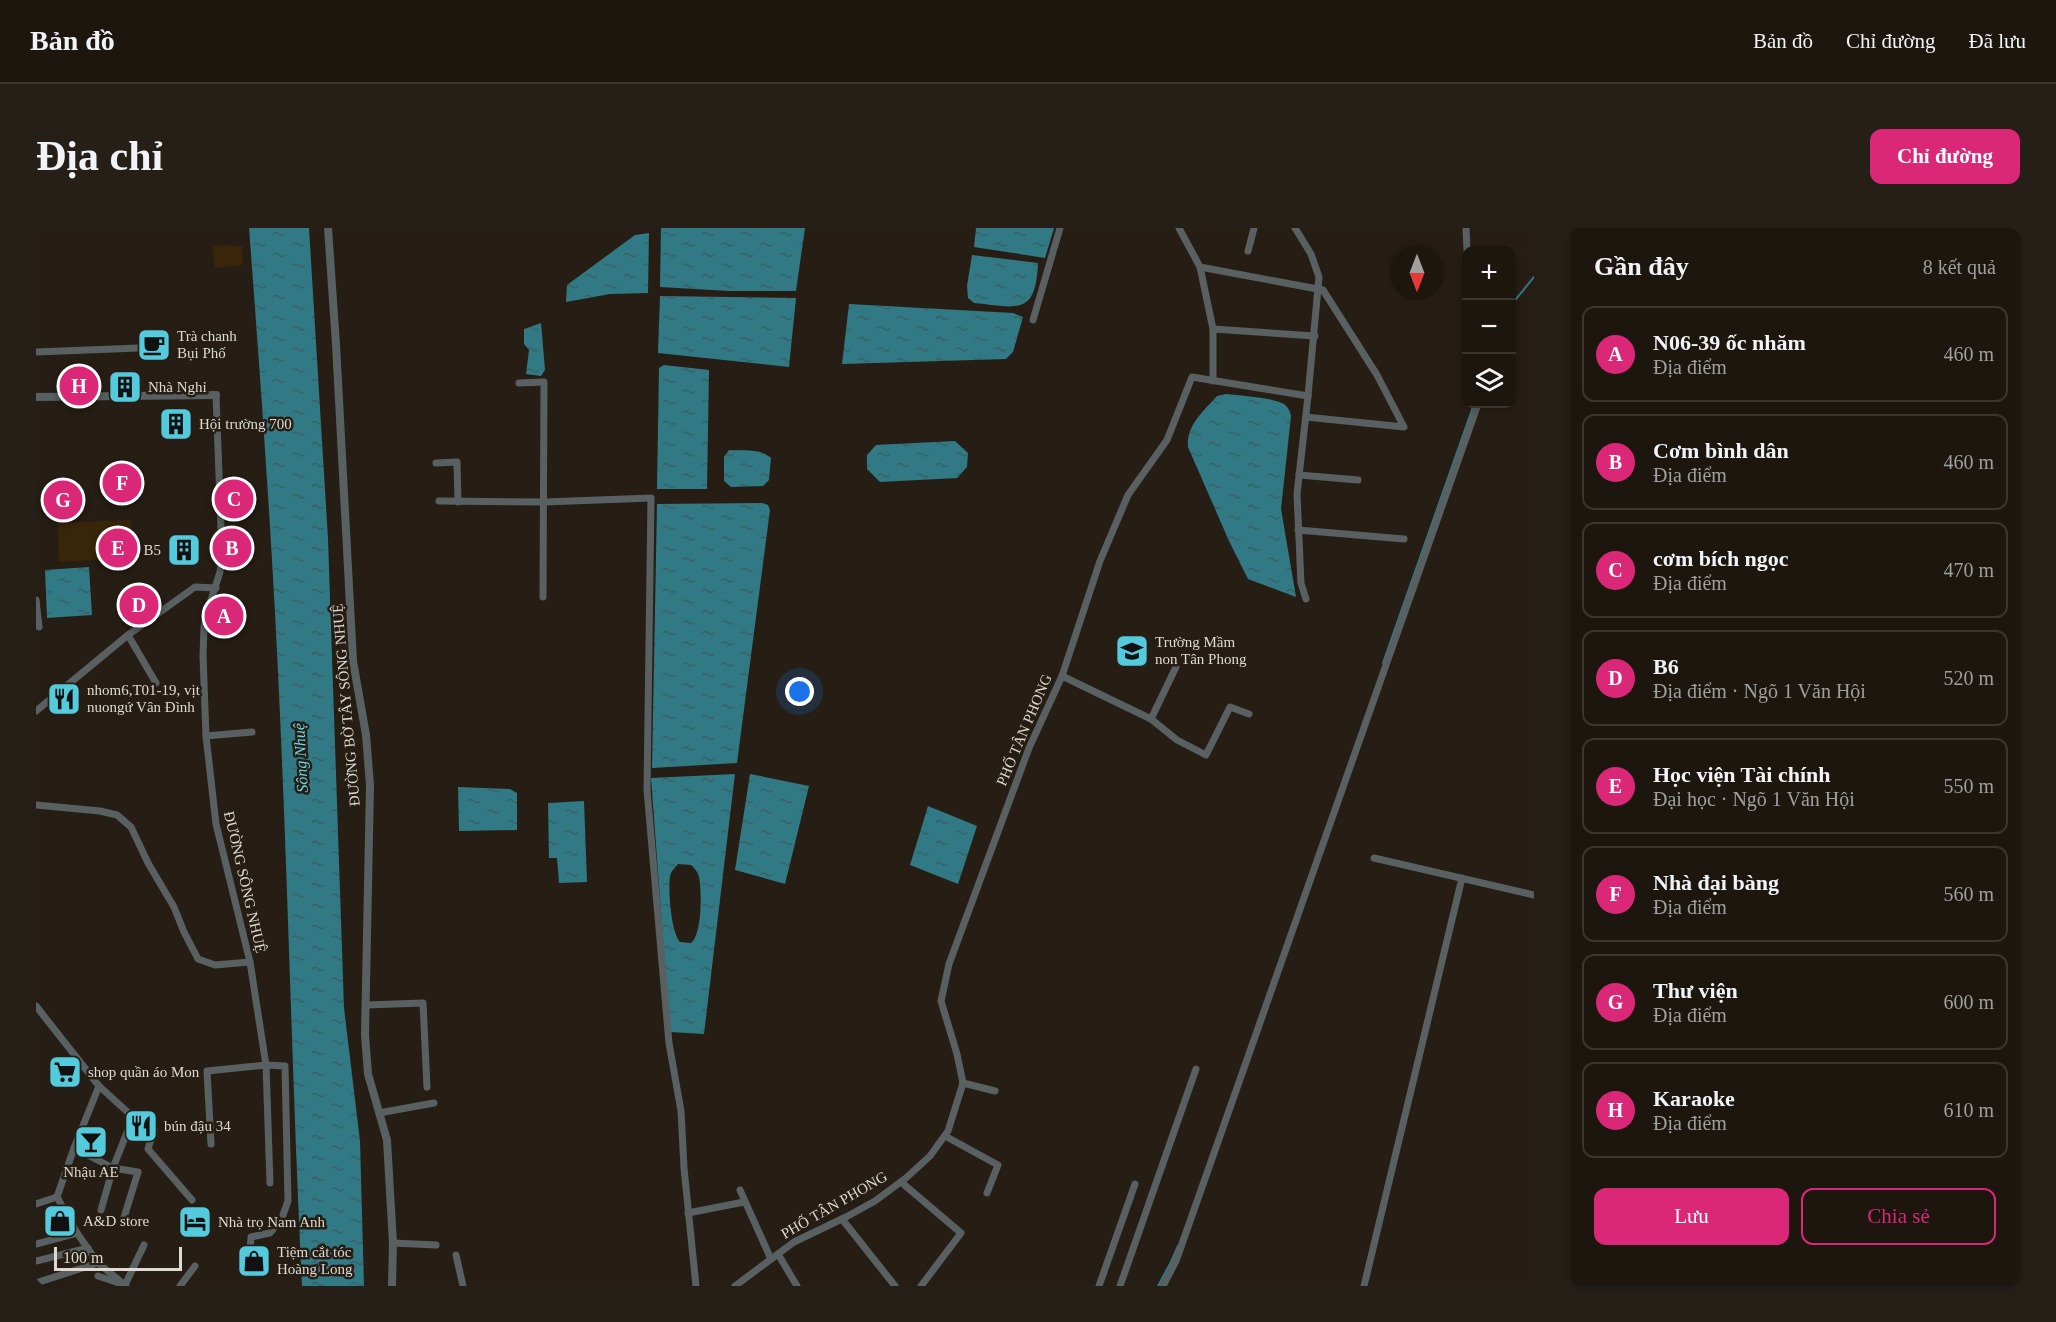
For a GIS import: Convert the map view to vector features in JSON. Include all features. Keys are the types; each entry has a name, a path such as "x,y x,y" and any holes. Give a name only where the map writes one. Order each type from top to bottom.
{"street":[{"name":"ĐƯỜNG BỜ TÂY SÔNG NHUỆ","path":"327,228 336,344 353,661 366,735 370,785 365,1035 368,1074 387,1140 393,1242 392,1286"},
{"path":"1033,320 1060,228"},
{"path":"1179,228 1200,267 1213,329 1213,381"},
{"path":"1248,251 1254,228"},
{"path":"1295,228 1311,254 1319,277 1315,336 1297,494 1301,583 1306,599"},
{"path":"1466,228 1467,246"},
{"path":"1200,267 1323,290 1377,375 1404,427 1306,417"},
{"path":"1213,329 1315,336"},
{"path":"36,352 165,347"},
{"name":"PHỐ TÂN PHONG","path":"735,1286 794,1242 875,1201 930,1156 948,1131 963,1083 941,1001 945,979 1029,748 1062,676 1100,561 1128,495 1167,440 1192,377 1308,396"},
{"path":"519,383 544,382 543,597"},
{"path":"36,397 216,395"},
{"name":"ĐƯỜNG SÔNG NHUỆ","path":"216,395 222,555 216,588 204,627 206,736 216,824 249,958 266,1065 270,1183"},
{"path":"1163,1286 1176,1261 1477,408"},
{"path":"436,463 457,462 458,502"},
{"path":"1299,475 1358,480"},
{"path":"439,501 545,502 651,498 647,790 669,1043 681,1111 696,1286"},
{"path":"1298,530 1404,540"},
{"path":"36,711 128,635 195,587 216,588"},
{"path":"36,600 39,627"},
{"path":"128,635 156,683"},
{"path":"1151,719 1176,667"},
{"path":"1062,676 1151,719 1177,740 1206,755 1230,707 1249,714"},
{"path":"206,736 252,732"},
{"path":"36,805 117,815 131,827 148,863 174,907 198,959 215,965 249,958"},
{"path":"1374,858 1534,895"},
{"path":"1364,1286 1462,878"},
{"path":"366,1005 423,1003 427,1087"},
{"path":"36,1006 99,1086 133,1117 154,1129 148,1149 192,1200"},
{"path":"211,1144 207,1071 266,1065 285,1066 288,1202 282,1218 270,1233 251,1237 249,1266"},
{"path":"1120,1286 1196,1069"},
{"path":"963,1083 995,1091"},
{"path":"99,1086 57,1197 77,1233 98,1263 125,1286"},
{"path":"379,1113 434,1103"},
{"path":"100,1210 133,1117"},
{"path":"945,1136 998,1165 987,1193"},
{"path":"74,1148 113,1168 138,1172 122,1224"},
{"path":"901,1182 961,1233 921,1286"},
{"path":"1099,1286 1135,1184"},
{"path":"740,1190 771,1259"},
{"path":"36,1204 57,1197"},
{"path":"688,1213 744,1202"},
{"path":"842,1219 895,1286"},
{"path":"36,1244 77,1233"},
{"path":"393,1242 436,1245"},
{"path":"125,1286 144,1245"},
{"path":"36,1262 88,1248"},
{"path":"778,1254 796,1286"},
{"path":"456,1255 463,1286"},
{"path":"36,1283 98,1263"},
{"path":"180,1286 195,1266"},
{"path":"98,1276 125,1286"}],"shaded area":[{"path":"212,245 242,246 243,265 215,268"},
{"path":"131,520 132,553 122,558 59,562 58,523"}],"water":[{"name":"Sông Nhuệ","path":"249,228 309,228 328,539 344,1008 360,1141 364,1286 302,1286 278,674"},
{"path":"661,228 805,228 796,291 729,291 660,287"},
{"path":"976,228 1054,228 1045,258 974,247"},
{"path":"649,233 648,293 610,294 566,302 567,285 635,235"},
{"path":"972,255 1038,263 1033,293 1021,305 1001,306 974,303 968,298 967,286"},
{"path":"660,296 796,298 789,367 658,353"},
{"path":"849,304 1013,313 1023,317 1013,352 1006,359 842,364"},
{"path":"541,323 545,370 541,376 526,374 529,350 524,344 524,329"},
{"path":"664,365 709,370 707,489 657,489 659,368"},
{"path":"1226,394 1264,398 1285,405 1290,412 1281,509 1296,597 1248,579 1188,447 1190,432 1197,419 1217,396"},
{"path":"955,441 968,453 967,467 957,478 880,482 867,469 867,455 876,445"},
{"path":"729,450 757,451 771,458 769,480 763,486 731,487 724,481 724,457"},
{"path":"762,503 768,505 770,510 737,763 652,768 657,504"},
{"path":"89,567 92,615 47,618 45,570"},
{"path":"735,774 704,1034 670,1032 651,778","holes":["678,864 691,865 699,875 701,902 697,931 691,943 680,942 677,937 672,920 669,891 670,876"]},
{"path":"750,774 809,786 785,884 735,870"},
{"path":"458,787 510,789 517,793 517,830 459,831"},
{"path":"584,801 587,882 559,883 557,858 549,858 548,803"},
{"path":"928,806 977,826 958,884 910,865"}],"waterway":[{"path":"1515,300 1534,277"},
{"path":"1383,663 1473,408"},
{"path":"1158,1286 1178,1246"}],"place":[{"name":"Trà chanh Bụi Phố","path":"154,345"},
{"name":"Karaoke","path":"79,386"},
{"name":"Nhà Nghỉ","path":"125,387"},
{"name":"Hội trường 700","path":"176,424"},
{"name":"Nhà đại bàng","path":"122,483"},
{"name":"cơm bích ngọc","path":"234,499"},
{"name":"Thư viện","path":"63,500"},
{"name":"Học viện Tài chính","path":"118,548"},
{"name":"Cơm bình dân","path":"232,548"},
{"name":"B5","path":"184,550"},
{"name":"B6","path":"139,605"},
{"name":"N06-39 ốc nhăm","path":"224,616"},
{"name":"Trường Mầm non Tân Phong","path":"1132,651"},
{"name":"nhom6,T01-19, vịt nuongứ Vân Đình","path":"64,699"},
{"name":"shop quần áo Mon","path":"65,1072"},
{"name":"bún đậu 34","path":"141,1126"},
{"name":"Nhậu AE","path":"91,1142"},
{"name":"A&D store","path":"60,1221"},
{"name":"Nhà trọ Nam Anh","path":"195,1222"},
{"name":"Tiệm cắt tóc Hoàng Long","path":"254,1261"}]}
